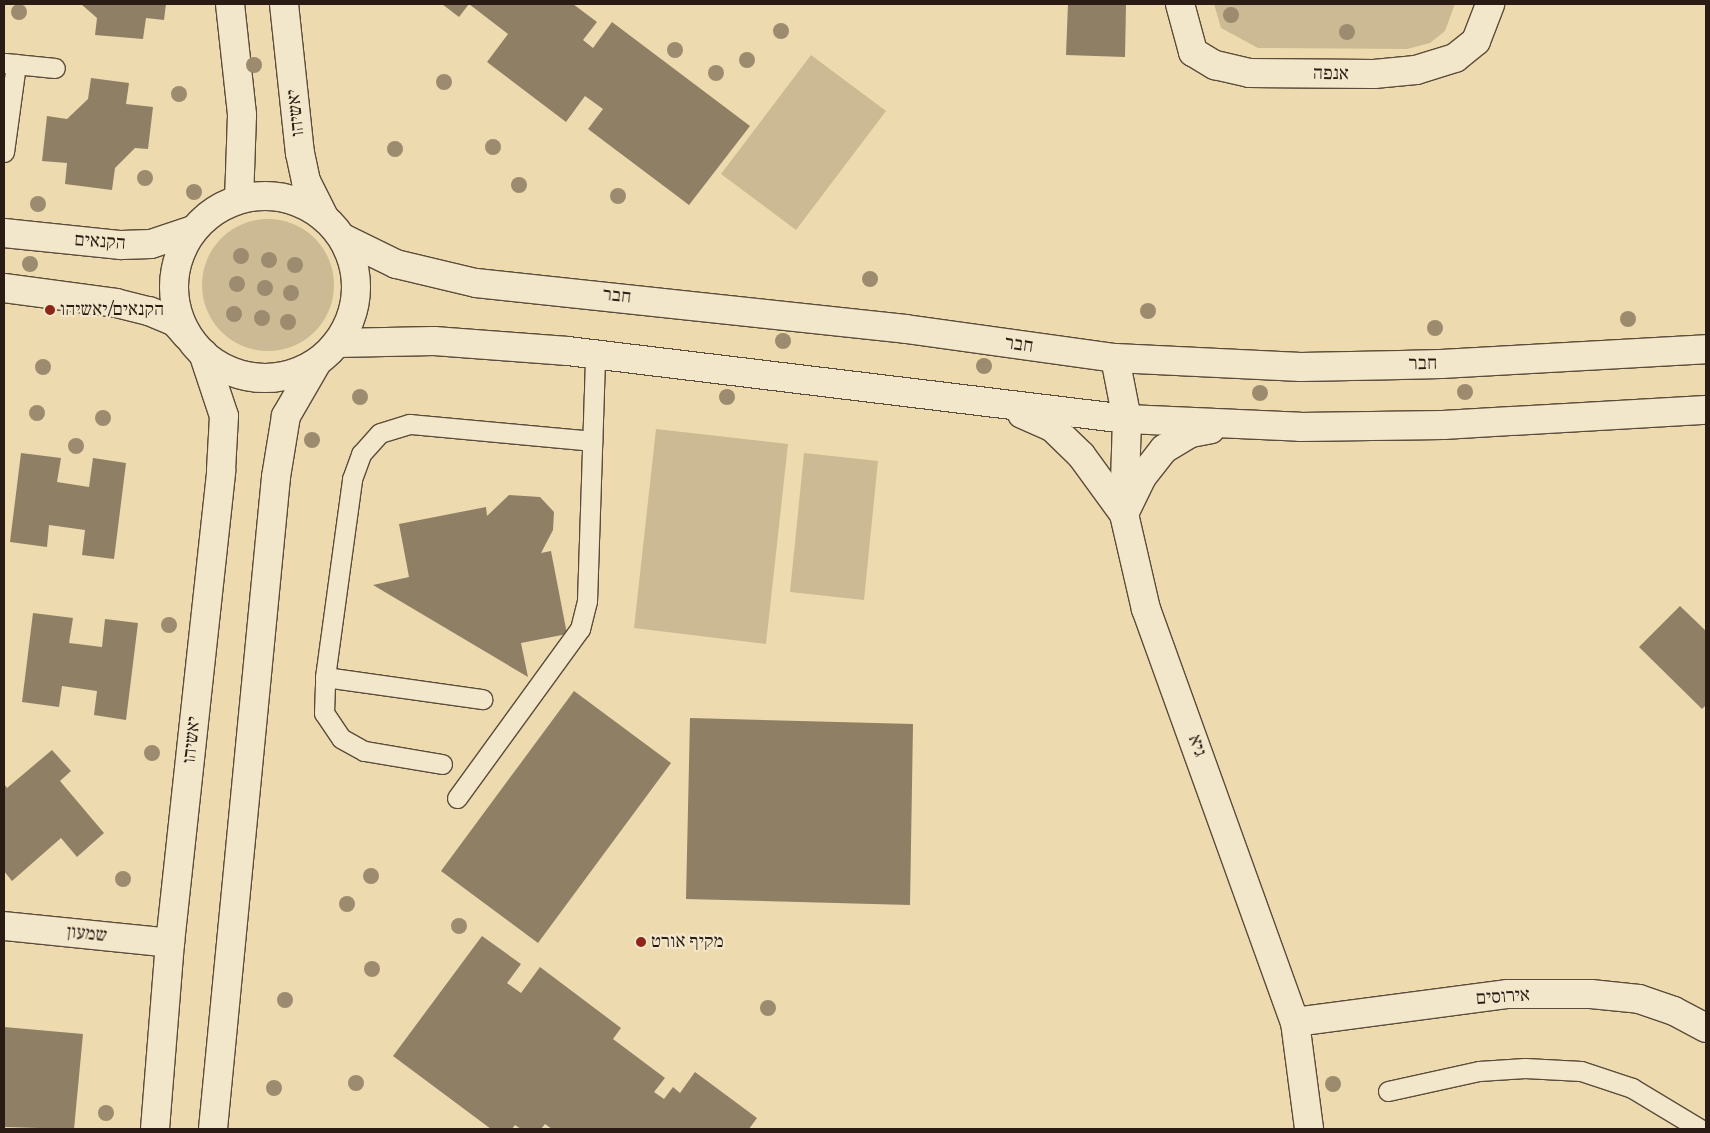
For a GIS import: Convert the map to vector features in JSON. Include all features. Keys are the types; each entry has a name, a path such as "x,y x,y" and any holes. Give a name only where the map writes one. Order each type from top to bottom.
{"street":[{"path":"230,4 242,115 239,199"},
{"name":"יאשיהו","path":"284,4 300,153 306,181 324,217"},
{"name":"אנפה","path":"1180,4 1193,52 1215,65 1249,72 1364,74 1416,70 1455,58 1476,41 1487,19 1490,4"},
{"path":"198,348 177,312 174,278 177,260 193,230 222,206 239,199 284,197 324,217 343,238 354,264 357,292 352,319 337,344 316,364 286,416 276,477 213,1129"},
{"name":"הקנאים","path":"4,233 121,245 151,244 193,230"},
{"name":"חבר","path":"343,238 396,264 476,283 906,329 1115,358 1311,366 1441,364 1706,349"},
{"path":"4,288 116,303 149,311 175,322 198,348 222,368 254,377 294,374 316,364"},
{"path":"337,344 434,341 595,354 1126,419 1236,424 1443,425 1706,410"},
{"name":"יאשיהו","path":"155,1129 170,943 222,470 224,416 198,348"},
{"name":"גיא","path":"1115,358 1126,419 1124,514 1146,608 1295,1022 1309,1129"},
{"path":"996,402 1053,428 1098,476 1124,514 1142,477 1164,449 1191,433 1236,424"},
{"name":"שמעון","path":"4,926 170,943"},
{"name":"אירוסים","path":"1295,1022 1508,994 1592,994 1639,999 1674,1011 1706,1028"}],"lane":[{"path":"4,152 10,64 55,68"},
{"path":"457,798 580,629 587,601 595,354"},
{"path":"442,764 364,751 341,738 324,713 325,677 352,479 361,454 380,433 410,424 592,441"},
{"path":"325,677 482,699"},
{"path":"1388,1091 1479,1071 1525,1068 1581,1071 1632,1088 1701,1129 1706,1122"}],"shaded area":[{"path":"1214,4 1455,4 1445,31 1430,43 1407,49 1258,48 1221,28"},
{"path":"811,55 886,111 796,230 721,174"},
{"path":"268,219 281,220 293,224 315,238 329,260 333,272 333,298 329,310 315,332 293,346 281,350 268,351 255,350 243,346 221,332 207,310 203,298 202,285 203,272 207,260 221,238 243,224 255,220"},
{"path":"656,429 788,444 766,644 634,628"},
{"path":"804,453 878,461 864,600 790,592"}],"building":[{"path":"81,4 166,4 164,20 146,18 143,39 95,35 97,18"},
{"path":"442,4 469,4 459,17"},
{"path":"469,4 573,4 597,22 583,40 593,48 612,22 750,126 689,205 588,129 603,109 585,96 566,122 487,62 508,34"},
{"path":"1068,4 1126,4 1125,57 1066,55"},
{"path":"91,78 129,83 126,104 153,107 148,149 135,148 115,168 112,190 65,184 67,163 42,161 47,116 67,119 88,99"},
{"path":"21,453 61,458 57,482 89,487 93,458 126,463 114,559 82,555 85,530 49,525 47,547 10,542"},
{"path":"509,495 540,497 554,512 553,530 541,553 551,551 567,634 521,643 528,677 373,585 409,577 399,524 486,507 487,516"},
{"path":"1680,606 1706,631 1706,705 1702,709 1639,647"},
{"path":"33,613 73,618 69,643 102,647 105,619 138,623 126,720 94,715 97,691 62,686 59,707 22,702"},
{"path":"574,691 671,763 538,943 441,871"},
{"path":"690,718 913,724 910,905 686,899"},
{"path":"52,750 71,771 60,781 104,833 77,857 61,838 12,881 4,871 4,784 7,788"},
{"path":"482,936 521,964 507,983 521,993 540,967 621,1028 613,1039 665,1078 654,1092 664,1099 673,1087 680,1093 695,1072 757,1118 749,1129 552,1129 545,1124 541,1129 521,1129 515,1125 512,1129 491,1129 393,1056"},
{"path":"4,1027 83,1034 74,1129 4,1127"}],"place":[{"name":"הקנאים/יאשיהו","path":"50,310"},
{"name":"מקיף אורט","path":"641,942"}]}
